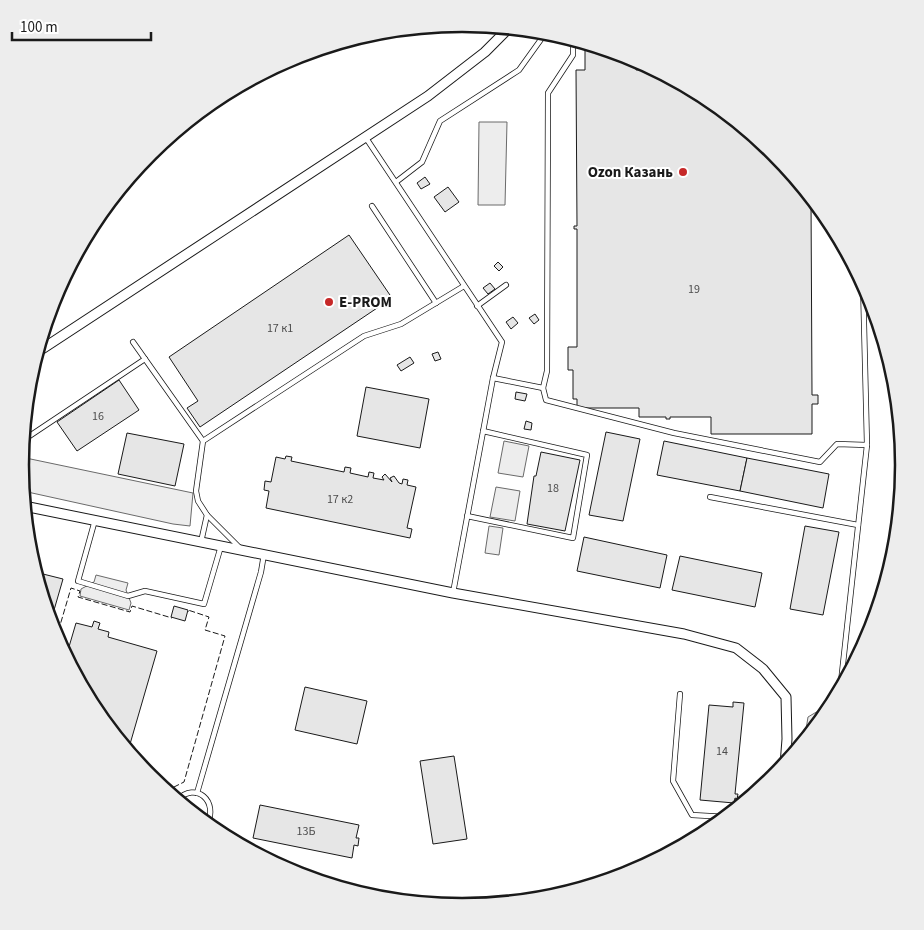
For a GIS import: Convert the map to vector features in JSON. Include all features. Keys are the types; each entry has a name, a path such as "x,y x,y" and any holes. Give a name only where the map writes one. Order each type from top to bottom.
{"street":[{"path":"46,347 428,96 486,52 503,34"},
{"path":"31,507 201,542 241,548 453,593 684,634 736,648 763,669 786,697 786,753"}],"lane":[{"path":"396,182 422,162 440,121 519,70 541,39"},
{"path":"573,47 572,56 548,92 547,371 542,388 546,400 674,433 820,462 837,444 867,445"},
{"path":"366,138 502,342 493,378 453,593"},
{"path":"372,206 436,303"},
{"path":"478,306 506,284"},
{"path":"203,441 364,336 401,324 464,286"},
{"path":"842,673 867,445 863,303"},
{"path":"133,342 203,441 196,491 198,501 207,515 241,548"},
{"path":"30,436 145,359"},
{"path":"493,378 542,388"},
{"path":"468,516 574,538 587,455 483,431"},
{"path":"710,497 858,525"},
{"path":"201,542 207,515"},
{"path":"95,520 78,580 128,596 145,591 204,604 222,545"},
{"path":"197,793 261,572 264,553"},
{"path":"680,694 673,781 692,815 715,816"},
{"path":"182,796 187,793 197,793 206,798 211,806 211,818"}],"shaded area":[{"path":"479,122 507,122 505,205 478,205"},
{"path":"504,441 529,446 523,477 498,473"},
{"path":"29,459 193,493 190,526 173,524 30,493"},
{"path":"496,487 520,491 515,521 490,517"},
{"path":"489,526 503,528 499,555 485,553"},
{"path":"96,575 128,583 126,590 131,603 129,610 80,596 81,589 94,582"},
{"path":"819,711 806,729 808,717"}],"building":[{"path":"585,50 628,65 654,76 679,90 726,121 748,139 788,179 811,208 812,395 818,395 818,404 812,404 812,434 711,434 711,417 670,417 670,419 666,419 666,417 639,417 639,408 577,408 577,399 573,399 573,370 568,370 568,347 577,347 577,229 574,229 574,226 577,226 576,70 585,70"},
{"path":"425,177 430,184 421,189 417,183"},
{"path":"448,187 459,202 445,212 434,197"},
{"path":"349,235 392,298 200,427 187,408 198,401 169,357"},
{"path":"498,262 503,267 499,271 494,266"},
{"path":"490,283 495,289 488,294 483,288"},
{"path":"535,314 539,320 534,324 529,318"},
{"path":"513,317 518,323 511,329 506,322"},
{"path":"438,352 441,359 435,361 432,354"},
{"path":"410,357 414,363 401,371 397,365"},
{"path":"119,380 139,410 77,451 57,422"},
{"path":"366,387 429,399 420,448 357,436"},
{"path":"516,392 527,394 525,401 515,399"},
{"path":"526,421 532,423 531,430 524,429"},
{"path":"606,432 640,439 623,521 589,515"},
{"path":"127,433 184,444 175,486 118,474"},
{"path":"664,441 747,458 740,491 657,475"},
{"path":"541,452 580,460 565,531 527,524 534,476 536,476"},
{"path":"286,456 292,457 291,461 344,472 345,467 351,468 350,473 368,477 369,472 374,473 373,478 384,480 382,477 385,474 392,482 390,478 394,476 402,484 403,479 408,480 407,485 416,487 407,528 412,529 410,538 266,508 269,491 264,490 265,481 271,482 276,457 285,459"},
{"path":"747,458 829,474 823,508 740,491"},
{"path":"805,526 839,532 823,615 790,609"},
{"path":"584,537 667,555 660,588 577,571"},
{"path":"680,556 762,573 755,607 672,590"},
{"path":"43,574 63,579 54,610"},
{"path":"174,606 188,610 185,621 171,617"},
{"path":"94,621 100,623 98,629 109,632 108,637 157,651 130,744 102,706 69,647 76,623 92,627"},
{"path":"305,687 367,701 357,744 295,730"},
{"path":"733,702 744,703 735,794 738,794 737,799 735,798 733,803 700,800 709,705 733,707"},
{"path":"454,756 467,839 433,844 420,761"},
{"path":"260,805 359,825 356,838 359,838 358,846 354,845 352,858 253,838"}],"fence":[{"path":"60,626 71,588 80,591 78,597 130,612 132,606 172,618"},
{"path":"173,788 184,782 225,636 205,630 209,617 188,610 188,612"}],"place":[{"name":"Ozon Казань","path":"683,172"},
{"name":"E-PROM","path":"329,302"}]}
